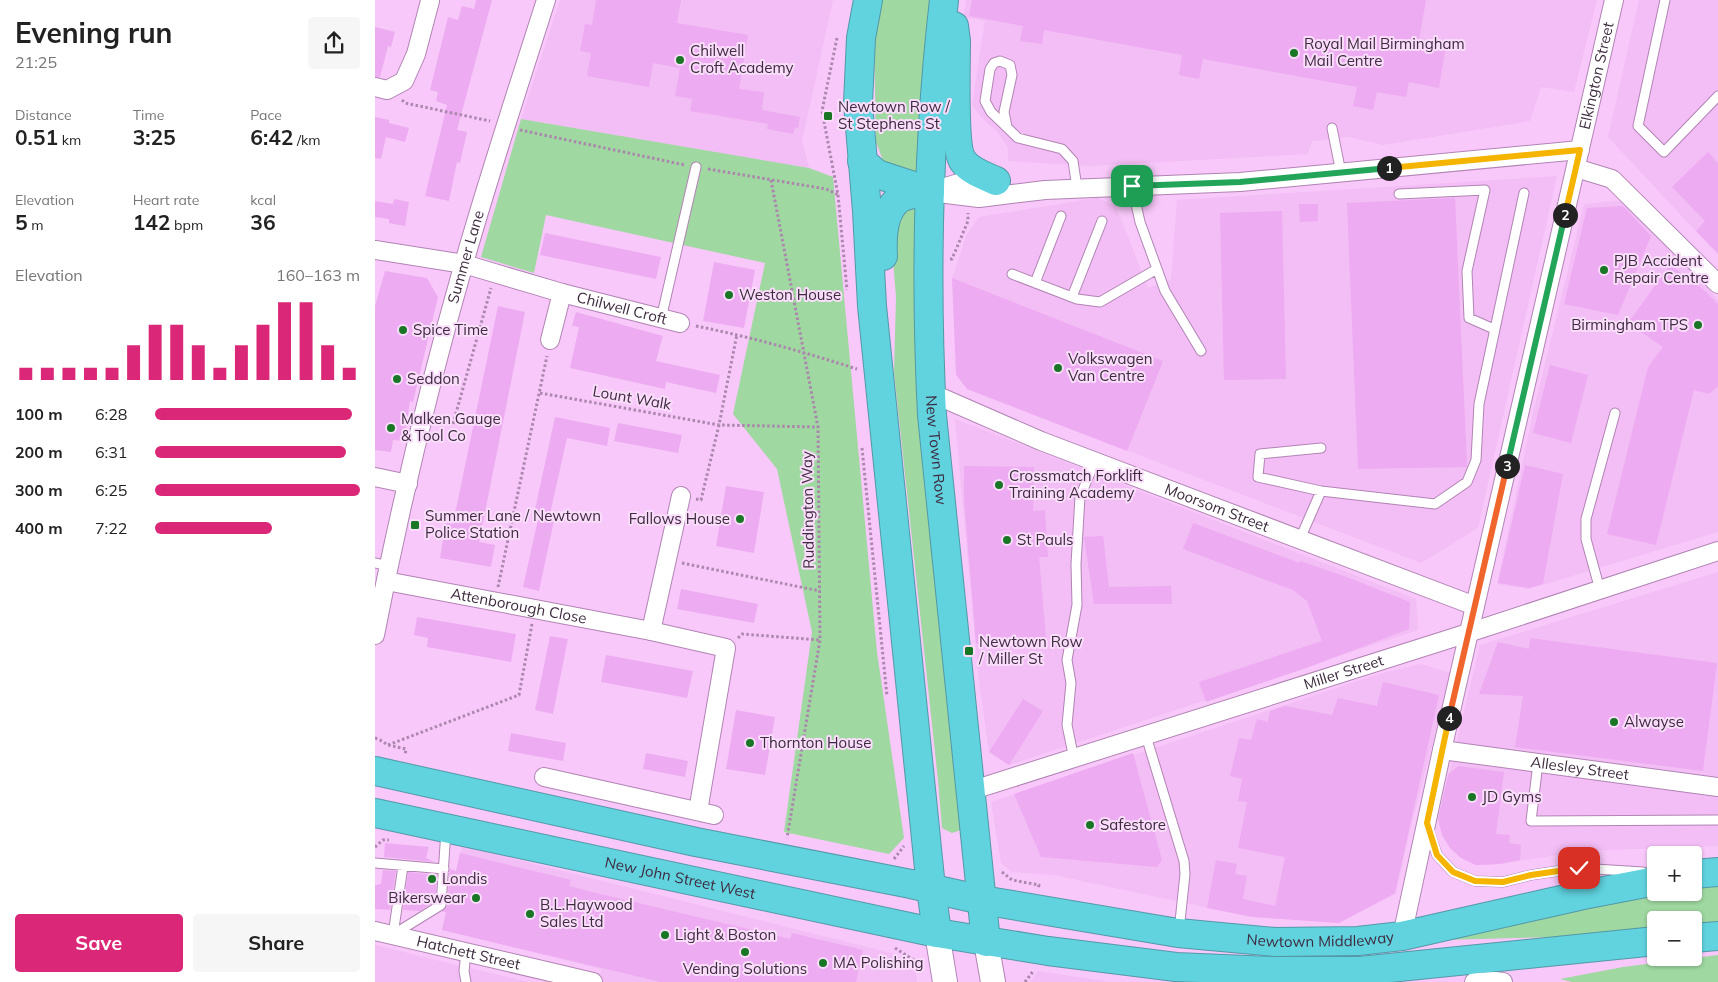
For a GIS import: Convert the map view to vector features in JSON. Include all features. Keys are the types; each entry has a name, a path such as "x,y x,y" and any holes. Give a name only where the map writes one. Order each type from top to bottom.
{"highway":[{"path":"868,0 861,38 858,103 866,197 872,306 870,374 937,933"},
{"name":"New Town Row","path":"944,0 937,64 930,192 928,258 931,393 986,942"},
{"path":"951,0 956,40 957,135 960,154 963,162 978,173 996,181"},
{"path":"862,161 877,174 930,192"},
{"path":"870,374 885,320 882,239 889,210 900,198 930,192"},
{"path":"375,771 696,842 931,888 982,900"},
{"name":"New John Street West","path":"375,812 986,942"},
{"path":"1702,873 1718,872"},
{"name":"Newtown Middleway","path":"982,900 1178,933 1275,942 1358,941 1402,936 1647,883"},
{"path":"1402,936 1414,944 1426,948 1558,950"},
{"path":"1702,937 1718,936"},
{"name":"Newtown Middleway","path":"986,942 1176,968 1273,971 1360,971 1647,943"}],"main road":[{"path":"937,933 945,982"},
{"path":"986,942 993,982"}],"street":[{"name":"Summer Lane","path":"375,635 383,570 408,484 464,264 547,0"},
{"name":"Elkington Street","path":"1402,936 1468,633 1614,0"},
{"path":"381,89 404,81 416,54 431,1"},
{"path":"930,192 979,198 1077,188 1240,182 1580,150"},
{"path":"1576,168 1612,179 1718,284"},
{"path":"930,192 965,181 996,181 1045,190"},
{"name":"Chilwell Croft","path":"375,250 464,264 562,293 680,323"},
{"name":"Chilwell Croft","path":"550,340 562,293"},
{"name":"Moorsom Street","path":"931,393 1041,441 1475,606"},
{"path":"375,477 408,484"},
{"path":"651,631 681,496"},
{"name":"Miller Street","path":"970,791 1468,633 1718,550"},
{"name":"Attenborough Close","path":"383,570 494,602 651,631 726,648"},
{"path":"544,777 706,813 726,648"},
{"name":"Allesley Street","path":"1442,750 1718,787"},
{"name":"Hatchett Street","path":"375,931 593,982"},
{"path":"1474,982 1503,982"}],"lane":[{"path":"1665,0 1638,126 1664,152 1718,96"},
{"path":"1007,127 1004,112 1013,72 1010,65 1000,61 994,63 990,69 985,101 991,112 1018,138 1062,149 1073,161 1077,188"},
{"path":"1332,128 1341,173"},
{"path":"661,319 696,167"},
{"path":"1132,186 1139,222 1165,290 1201,351"},
{"path":"1399,194 1485,190 1467,271 1469,318 1494,329"},
{"path":"1321,448 1260,454 1258,477 1321,491 1435,504 1467,482 1477,460 1479,404 1524,193"},
{"path":"1035,282 1061,216"},
{"path":"1072,297 1102,220"},
{"path":"1012,274 1072,297 1100,302 1117,294 1144,275 1157,269"},
{"path":"1600,590 1586,539 1586,519 1615,413"},
{"path":"1074,759 1067,726 1071,683 1067,660 1077,606 1076,564 1081,497 1095,461"},
{"path":"1300,539 1321,491"},
{"path":"1146,736 1181,851 1185,874 1178,933"},
{"path":"1538,763 1531,821 1718,820"},
{"name":"Elkington Street","path":"1427,823 1437,855 1453,872 1475,881 1503,882 1531,875 1579,868 1647,872"},
{"path":"393,935 441,905 447,827"},
{"path":"375,863 444,869"},
{"path":"393,935 403,866"},
{"path":"466,952 464,971 466,982"}],"path":[{"path":"381,89 405,102 506,126 696,167 826,189 838,195 866,197"},
{"name":"Ruddington Way","path":"771,180 818,428 820,640 787,841"},
{"path":"425,414 453,424 496,273"},
{"path":"680,323 737,334 805,352 870,374"},
{"path":"681,496 701,500 719,426 737,334"},
{"path":"494,602 550,340"},
{"name":"Lount Walk","path":"540,393 719,426 818,428"},
{"path":"667,560 820,591"},
{"path":"375,738 388,745 519,695 535,609"},
{"path":"726,648 742,634 820,640"},
{"path":"893,860 906,843"},
{"path":"1000,870 1012,880 1039,885"},
{"path":"887,946 896,948 920,963 921,968"}],"shaded area":[{"name":"Chilwell Croft Academy","path":"560,0 833,0 802,141 809,168 521,119"},
{"path":"966,0 1597,0 1574,92 1541,87 1530,121 1383,145 1349,137 1312,141 1308,154 1089,166 1008,161 1008,148 997,131 981,117 972,105 985,21 964,17"},
{"path":"1639,0 1718,0 1718,255 1608,137"},
{"path":"1557,176 1478,528 1421,563 967,389 952,279 967,234 979,217 1097,198 1116,206 1148,288 1171,279 1177,200"},
{"path":"1625,200 1718,300 1718,532 1529,589 1497,584 1533,413 1584,204"},
{"path":"955,419 1416,599 1418,630 1009,765 989,752 979,681"},
{"path":"1718,572 1718,846 1647,846 1647,849 1581,851 1500,864 1476,865 1461,858 1450,848 1442,835 1438,819 1480,645"},
{"path":"1421,664 1451,673 1409,834 1396,894 1339,923 1251,917 1054,875 1012,872 1001,863 991,802 1379,674"},
{"path":"462,846 891,953 915,965 917,982 599,982 601,969 442,930"},
{"path":"375,945 440,961 529,982 375,982"},
{"path":"1038,971 1111,982 1030,982"}],"green space":[{"path":"881,0 932,0 920,176 884,163 876,142 874,39"},
{"path":"521,119 809,168 833,177 877,652 904,838 889,854 784,832 812,632 777,469 733,414 765,263 546,215 534,273 481,257"},
{"path":"920,203 946,644 961,830 952,833 942,828 894,372 896,297 891,236 896,216"},
{"path":"1718,885 1718,928 1702,929 1702,911 1647,911 1647,933 1598,936 1440,940 1647,894 1647,901 1702,901 1702,886"},
{"path":"1718,955 1718,982 1572,982 1560,979 1647,964 1647,966 1702,966 1702,957"}],"building":[{"path":"476,0 492,0 457,130 467,132 460,163 457,162 449,201 425,196 447,105 436,101 438,92 430,90 448,17 458,20 462,6 474,9"},
{"path":"596,0 681,0 677,23 748,35 739,89 764,92 762,110 800,117 798,128 795,127 793,134 767,129 768,124 690,111 692,99 675,96 680,68 653,63 649,87 587,76 591,53 580,51 585,24 592,25"},
{"name":"Royal Mail Birmingham Mail Centre","path":"972,0 1426,0 1418,46 1445,51 1439,88 1409,82 1406,97 1377,92 1373,110 1353,106 1357,87 1203,59 1199,79 1179,75 1182,55 1044,30 1042,44 1020,41 1023,26 969,16"},
{"path":"375,27 395,32 391,47 388,46 380,77 375,77"},
{"path":"375,117 409,128 405,142 386,137 381,159 375,158"},
{"path":"1708,152 1718,163 1718,253 1696,231 1705,221 1672,187"},
{"path":"1455,198 1467,467 1358,469 1347,203"},
{"path":"394,199 409,202 405,226 389,223 389,219 375,217 375,201 393,204"},
{"path":"1299,204 1318,204 1318,221 1300,222"},
{"name":"PJB Accident Repair Centre","path":"1623,206 1651,236 1618,315 1564,304 1587,208"},
{"path":"1282,211 1286,379 1224,380 1220,213"},
{"path":"545,233 661,257 656,279 540,255"},
{"name":"Weston House","path":"714,262 755,270 744,328 703,321"},
{"path":"1670,265 1704,290 1718,304 1718,386 1709,394 1694,390 1656,545 1607,534 1648,367 1663,347 1628,323"},
{"path":"385,271 427,278 438,297 413,402 410,401 404,441 393,440 391,452 375,450 375,306"},
{"name":"Volkswagen Van Centre","path":"952,278 1163,361 1127,451 967,389 956,375"},
{"path":"498,306 525,312 479,542 495,545 491,567 440,558 446,523 453,524"},
{"path":"576,312 663,336 656,361 720,375 716,393 666,382 665,389 570,368 579,327 572,326"},
{"path":"1550,365 1588,375 1571,443 1533,433"},
{"path":"555,417 610,428 607,446 567,438 550,514 555,516 539,591 523,587 539,515 534,514"},
{"path":"618,423 682,435 678,453 614,441"},
{"path":"1525,465 1563,474 1543,584 1529,588 1498,583"},
{"path":"964,466 1034,467 1033,511 1045,510 1048,557 1039,557 1046,638 976,644 964,499"},
{"name":"Fallows House","path":"726,486 764,492 754,553 716,546"},
{"path":"1193,523 1299,563 1300,561 1344,576 1410,602 1409,629 1309,667 1206,702 1199,682 1322,641 1307,601 1293,590 1183,549"},
{"path":"1103,536 1109,587 1171,586 1172,604 1094,604 1084,537"},
{"path":"681,589 758,604 754,623 677,609"},
{"path":"417,617 516,634 511,662 427,647 428,638 414,635"},
{"path":"550,636 568,639 553,714 535,710"},
{"name":"Alwayse","path":"1530,638 1717,663 1703,771 1515,747 1523,696 1479,694 1498,642 1529,649"},
{"path":"606,655 693,671 687,698 601,682"},
{"path":"1383,682 1439,695 1395,893 1339,923 1253,917 1207,908 1216,860 1237,864 1235,874 1247,876 1243,899 1275,906 1285,857 1238,848 1247,802 1238,801 1242,779 1230,776 1239,738 1251,740 1257,719 1268,722 1270,711 1285,706 1332,715 1338,698 1377,706"},
{"path":"1023,699 1043,711 1009,765 989,752"},
{"name":"Thornton House","path":"736,710 775,717 765,775 726,769"},
{"path":"511,733 566,743 563,761 508,751"},
{"path":"646,753 688,761 685,777 643,769"},
{"name":"Safestore","path":"1133,753 1162,860 1157,867 1041,857 1014,794"},
{"name":"JD Gyms","path":"1458,766 1504,772 1496,834 1510,835 1509,843 1521,845 1520,860 1500,864 1476,865 1461,858 1450,848 1442,835 1438,819 1448,775"},
{"path":"385,843 429,847 426,858 434,862 384,857"},
{"path":"460,853 571,880 569,886 596,893 790,939 792,933 863,950 856,982 661,982 442,930 446,912 442,912 447,905 450,869 456,871"},
{"path":"383,870 396,871 390,910 375,909 375,885 381,884"},
{"path":"408,872 437,875 435,901 420,911 403,910"}],"place":[{"name":"Royal Mail Birmingham Mail Centre","path":"1294,53"},
{"name":"Chilwell Croft Academy","path":"680,60"},
{"name":"Newtown Row / St Stephens St","path":"828,116"},
{"name":"PJB Accident Repair Centre","path":"1604,270"},
{"name":"Weston House","path":"729,295"},
{"name":"Birmingham TPS","path":"1698,325"},
{"name":"Spice Time","path":"403,330"},
{"name":"Volkswagen Van Centre","path":"1058,368"},
{"name":"Seddon","path":"397,379"},
{"name":"Malken Gauge & Tool Co","path":"391,428"},
{"name":"Crossmatch Forklift Training Academy","path":"999,485"},
{"name":"Fallows House","path":"740,519"},
{"name":"Summer Lane / Newtown Police Station","path":"415,525"},
{"name":"St Pauls","path":"1007,540"},
{"name":"Newtown Row / Miller St","path":"969,651"},
{"name":"Alwayse","path":"1614,722"},
{"name":"Thornton House","path":"750,743"},
{"name":"JD Gyms","path":"1472,797"},
{"name":"Safestore","path":"1090,825"},
{"name":"Londis","path":"432,879"},
{"name":"Bikerswear","path":"476,898"},
{"name":"B.L.Haywood Sales Ltd","path":"530,914"},
{"name":"Light & Boston","path":"665,935"},
{"name":"Vending Solutions","path":"745,952"},
{"name":"MA Polishing","path":"823,963"}],"route":[{"path":"1132,186 1240,182 1580,150 1442,750 1427,823 1437,855 1453,872 1475,881 1503,882 1531,875 1579,868"}]}
